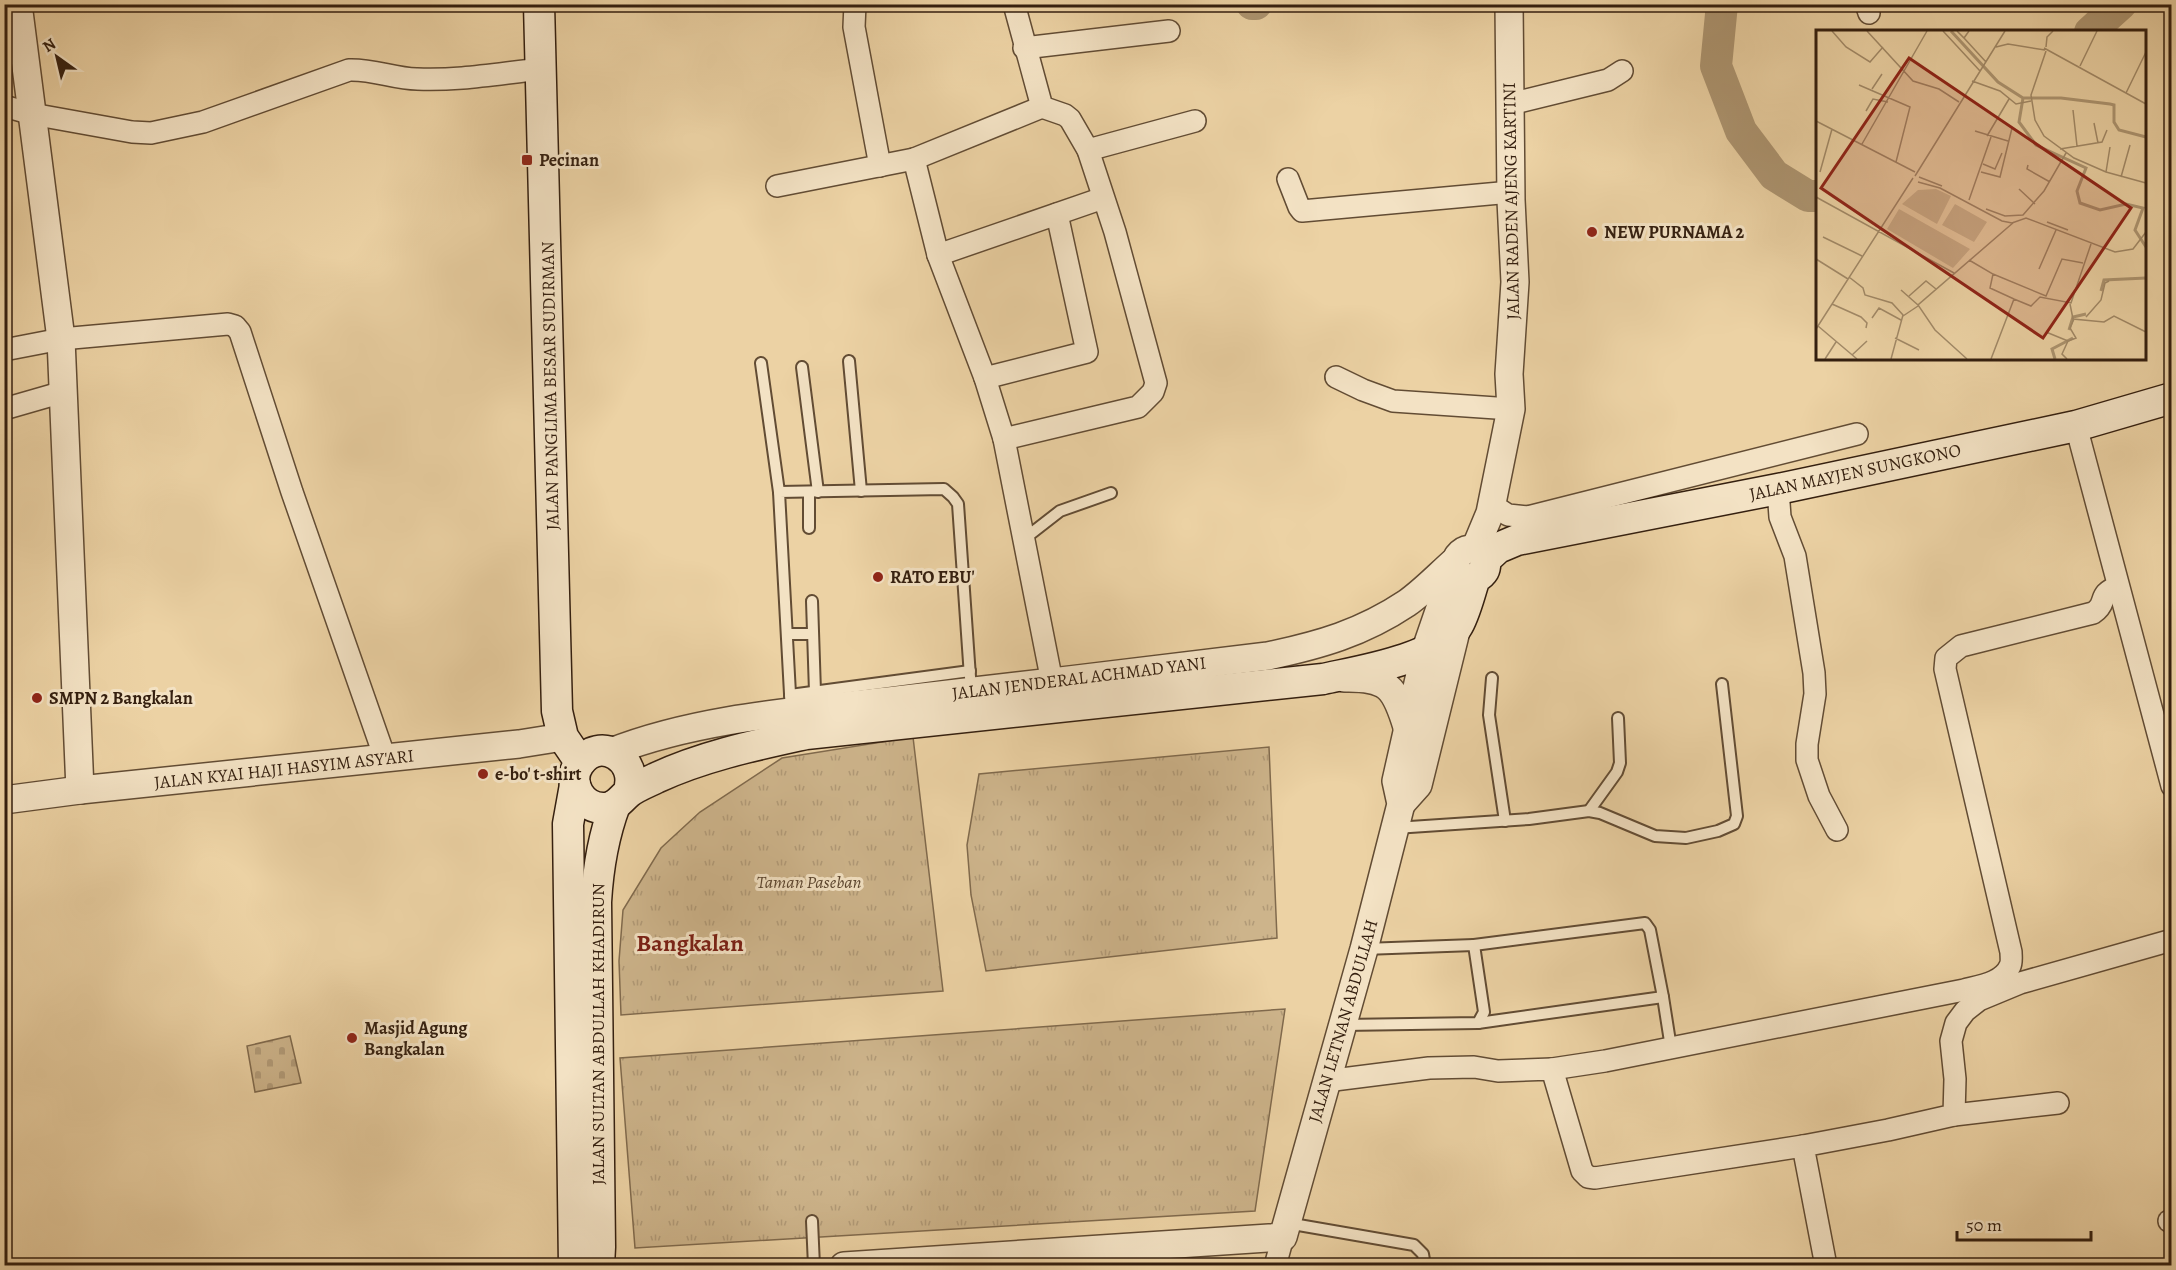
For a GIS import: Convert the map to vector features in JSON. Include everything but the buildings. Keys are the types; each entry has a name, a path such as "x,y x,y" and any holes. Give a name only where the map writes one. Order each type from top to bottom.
{"main road":[{"name":"JALAN PANGLIMA BESAR SUDIRMAN","path":"539,4 557,711 563,738 578,774"},
{"name":"JALAN MAYJEN SUNGKONO","path":"1473,562 1507,544 1537,536 1778,489 2076,426 2172,398"},
{"path":"1457,627 1473,562"},
{"name":"JALAN JENDERAL ACHMAD YANI","path":"622,799 677,770 752,746 806,734 1323,679 1368,670 1425,652 1457,627"},
{"path":"594,752 611,752 619,755 630,768 631,785 622,799 599,808 591,805 579,795 578,774 594,752"},
{"name":"JALAN SULTAN ABDULLAH KHADIRUN","path":"578,774 568,824 600,1247 599,1266"},
{"name":"JALAN SULTAN ABDULLAH KHADIRUN","path":"574,1266 584,1022 598,869 602,846 622,799"}],"street":[{"path":"18,4 60,339 80,790"},
{"path":"855,4 854,27 880,166"},
{"path":"1014,4 1024,48 1042,107"},
{"name":"JALAN RADEN AJENG KARTINI","path":"1473,562 1491,504 1511,409 1509,374 1515,282 1511,192 1509,4"},
{"path":"1024,48 1169,31"},
{"path":"4,106 32,114 132,132 151,133 203,122 349,70 367,69 413,79 438,80 542,69"},
{"path":"1510,104 1608,80 1622,71"},
{"path":"777,186 914,159 1042,107 1070,119 1088,150 1115,232 1140,318 1156,387 1147,400 1138,407 1004,439"},
{"path":"1088,150 1195,121"},
{"path":"914,159 938,255 986,378 1004,439 1052,682"},
{"path":"1288,179 1302,211 1511,192"},
{"path":"938,255 1103,198"},
{"path":"986,378 1087,352 1057,214"},
{"path":"4,350 60,339 228,324 235,326 240,332 292,492 385,758"},
{"path":"1336,377 1393,401 1511,409"},
{"path":"4,408 63,393"},
{"path":"2076,426 2172,786"},
{"path":"1491,504 1508,515 1528,517 1857,434"},
{"path":"1778,489 1780,517 1795,556 1814,673 1815,694 1807,744 1808,760 1819,796 1837,830"},
{"name":"JALAN JENDERAL ACHMAD YANI","path":"611,752 653,736 790,703 970,681 1052,682 1268,656 1338,639 1366,627 1473,562"},
{"name":"JALAN LETNAN ABDULLAH","path":"1285,1230 1364,949 1398,816 1396,781 1425,652 1473,562"},
{"path":"1326,1081 1429,1068 1474,1067 1498,1071 1552,1069 1964,990 1990,983 2003,976 2011,966 2011,952 1945,669 1946,658 1961,646 2093,614 2103,604 2104,594 2118,587"},
{"name":"JALAN LETNAN ABDULLAH","path":"1398,816 1418,785 1457,627"},
{"path":"1323,679 1365,678 1373,679 1386,686 1400,703 1407,727"},
{"name":"JALAN KYAI HAJI HASYIM ASY'ARI","path":"4,800 563,738"},
{"path":"1954,1115 1951,1041 1956,1023 1965,1011 1979,1000 2020,983 2172,940"},
{"path":"1552,1069 1582,1171 1587,1177 1595,1178 1803,1146 1954,1115 2058,1103"},
{"path":"1803,1146 1826,1266"},
{"path":"844,1266 1285,1230 1275,1266"}],"lane":[{"path":"849,361 861,491"},
{"path":"761,363 779,492 790,703 815,692 970,681 958,504 953,497 944,489 779,492"},
{"path":"802,368 814,492 809,528"},
{"path":"1023,539 1060,511 1111,493"},
{"path":"812,601 815,692"},
{"path":"787,634 813,634"},
{"path":"1492,678 1489,715 1505,821"},
{"path":"1398,816 1505,821 1589,811 1600,813 1655,836 1686,838 1718,831 1734,824 1737,816 1722,684"},
{"path":"1589,811 1617,772 1620,763 1618,718"},
{"path":"1364,949 1474,945 1645,923 1650,930 1671,1048"},
{"path":"1474,945 1484,1012 1478,1023"},
{"path":"1341,1025 1478,1023 1663,997"},
{"path":"812,1221 814,1266"},
{"path":"1285,1230 1414,1245 1423,1254 1425,1266"}],"green space":[{"name":"Taman Paseban","path":"913,737 943,991 621,1015 619,961 623,910 661,848 700,812 782,758"},
{"path":"1269,747 1277,938 986,971 971,895 967,845 979,774"},
{"path":"1285,1009 1255,1211 635,1248 620,1058"},
{"path":"290,1036 301,1083 255,1092 247,1046"}],"waterway":[{"path":"1722,4 1716,66 1741,131 1774,175 1808,196 1816,196"},
{"path":"2092,30 2121,4"}],"place":[{"name":"Pecinan","path":"527,160"},
{"name":"NEW PURNAMA 2","path":"1592,232"},
{"name":"RATO EBU'","path":"878,577"},
{"name":"SMPN 2 Bangkalan","path":"37,698"},
{"name":"e-bo' t-shirt","path":"483,774"},
{"name":"Masjid Agung Bangkalan","path":"352,1038"}],"district":[{"name":"Bangkalan","path":"690,943"}]}
